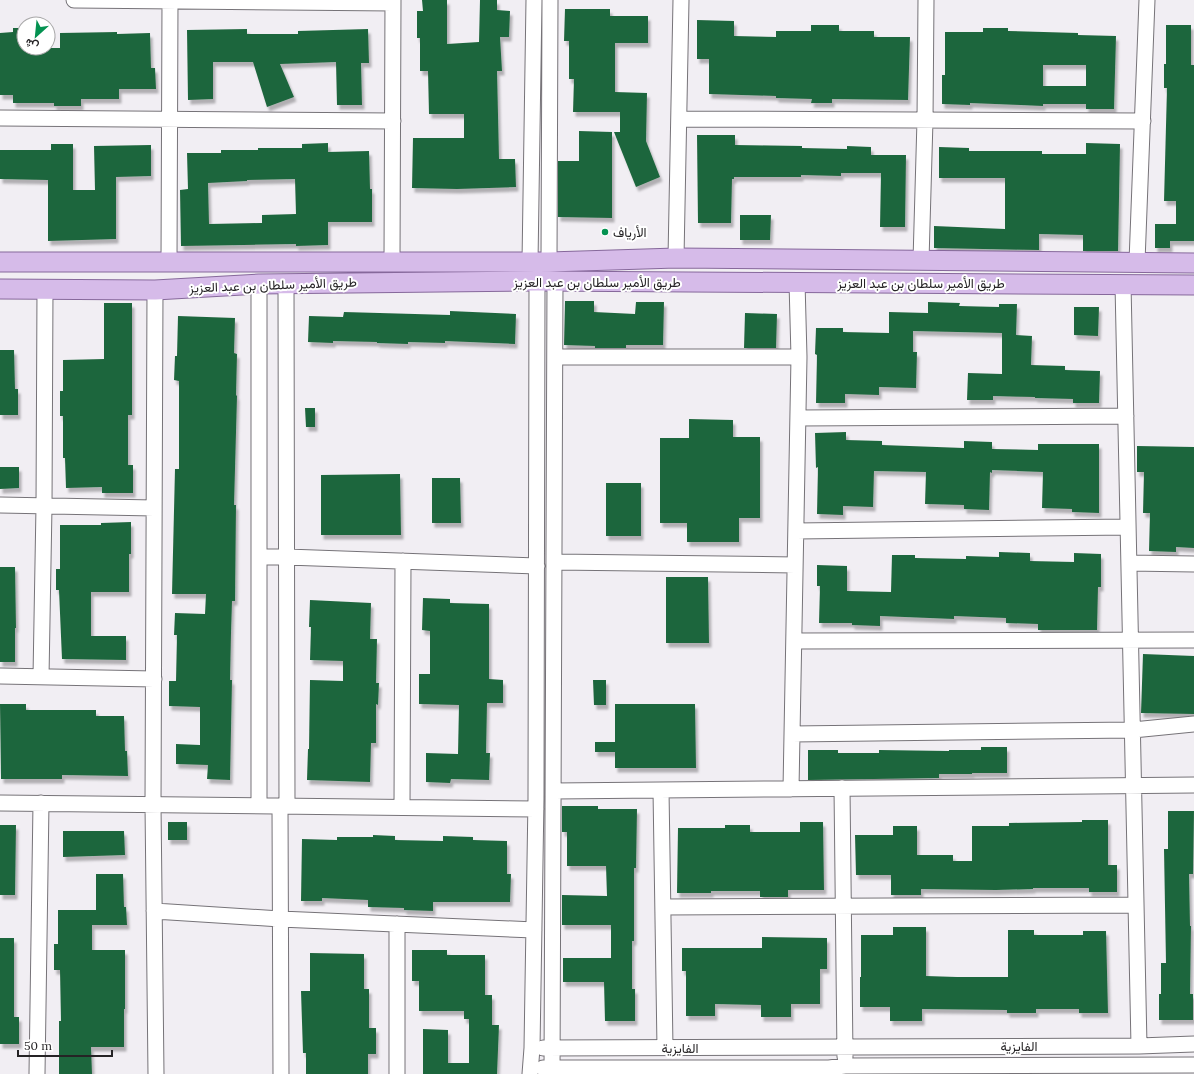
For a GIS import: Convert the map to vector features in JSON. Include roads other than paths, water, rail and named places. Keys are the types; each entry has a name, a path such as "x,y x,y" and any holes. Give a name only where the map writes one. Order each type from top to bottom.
{"main road":[{"name":"طريق الأمير سلطان بن عبد العزيز","path":"0,262 549,262 676,258 1194,263"},
{"name":"طريق الأمير سلطان بن عبد العزيز","path":"0,289 155,290 259,284 546,282 1194,285"}],"street":[{"path":"74,0 393,1 392,262"},
{"path":"530,262 534,0"},
{"path":"549,262 550,0"},
{"path":"676,258 681,0"},
{"path":"921,261 925,120 926,0"},
{"path":"1137,262 1147,0"},
{"path":"169,262 170,1"},
{"path":"0,118 393,121"},
{"path":"679,119 1143,121"},
{"path":"546,282 556,357 552,1071"},
{"path":"530,1071 532,1048 536,809 537,566 546,282"},
{"path":"791,789 799,357 798,282"},
{"path":"259,284 259,806"},
{"path":"281,1074 280,919 284,806 287,557 286,284"},
{"path":"1123,284 1139,1046"},
{"path":"41,677 44,506 45,289"},
{"path":"155,290 153,805 156,1074"},
{"path":"556,357 799,357"},
{"path":"798,418 1126,416"},
{"path":"0,505 154,508"},
{"path":"796,531 1128,527"},
{"path":"259,557 537,566"},
{"path":"402,807 403,562"},
{"path":"555,562 795,565"},
{"path":"1129,563 1194,564"},
{"path":"794,641 1194,640"},
{"path":"0,676 154,679"},
{"path":"792,734 1132,730 1194,724"},
{"path":"554,791 1194,785"},
{"path":"842,788 842,906 845,1070"},
{"path":"661,790 665,1048"},
{"path":"0,803 536,809"},
{"path":"37,1074 41,804"},
{"path":"663,907 1136,905"},
{"path":"154,911 280,919 534,930"},
{"path":"397,924 397,1074"},
{"name":"الفايزية","path":"532,1048 1139,1046 1194,1044"},
{"path":"829,1047 829,1071"},
{"name":"الفايزية","path":"530,1071 978,1070 1194,1065"}],"place":[{"name":"الأرياف","path":"605,232"}]}
